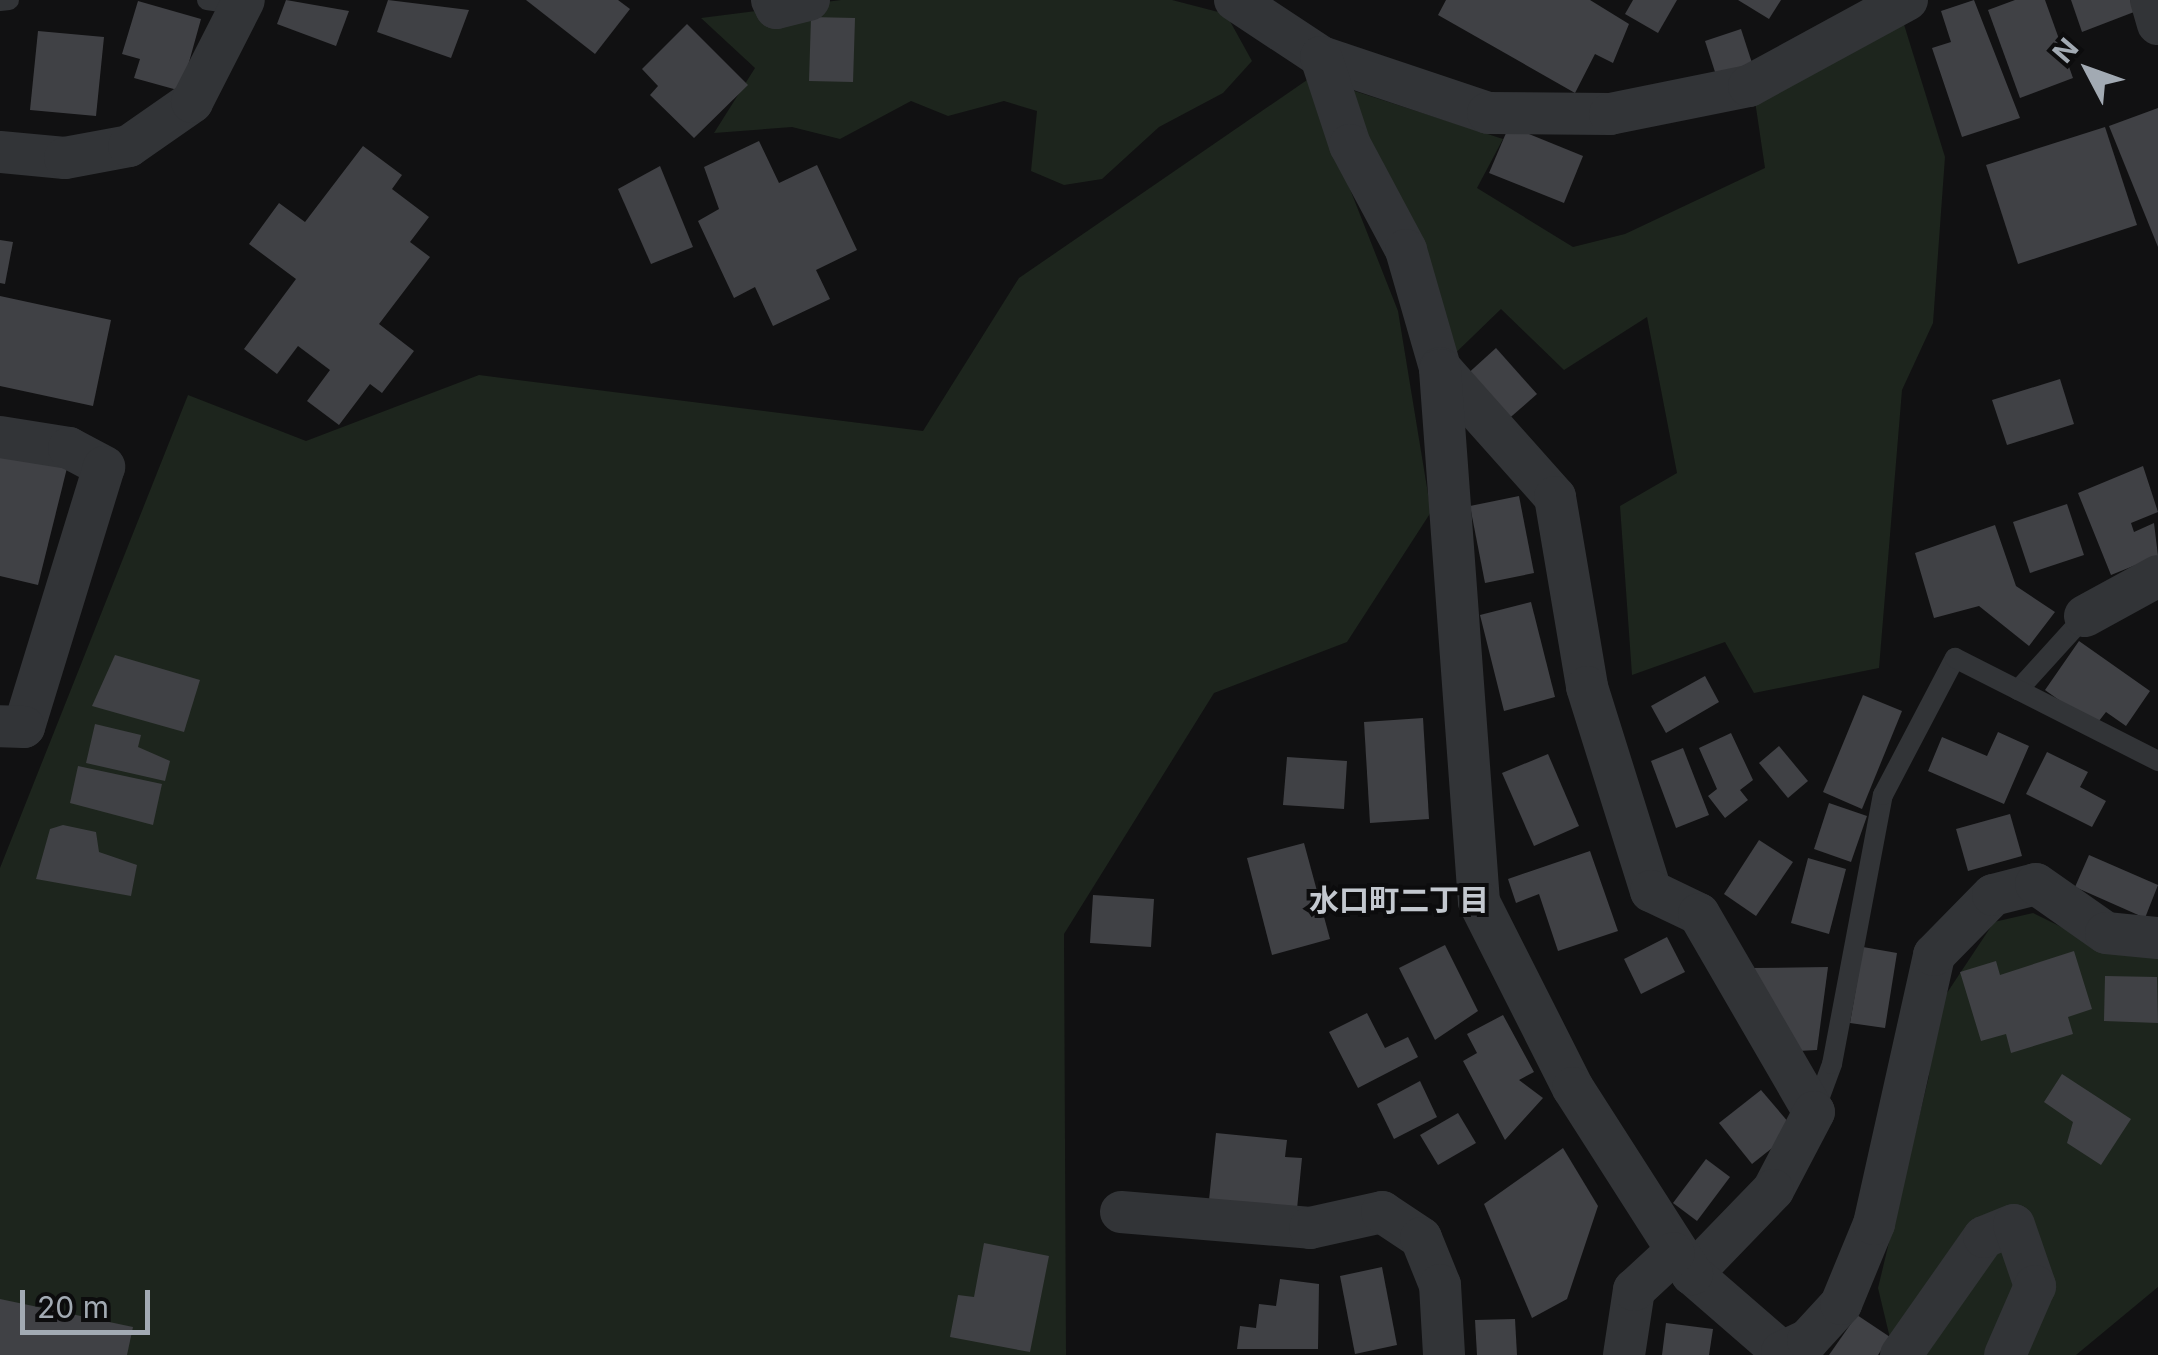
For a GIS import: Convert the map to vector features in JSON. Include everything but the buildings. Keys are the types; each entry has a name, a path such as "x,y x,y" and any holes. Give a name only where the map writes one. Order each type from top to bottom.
{"street":[{"path":"772,0 776,8 810,0"},
{"path":"1235,0 1320,57 1488,113 1610,114 1750,86 1907,0"},
{"path":"2151,0 2158,24"},
{"path":"0,152 65,158 130,146 192,102 231,2"},
{"path":"1320,57 1350,145 1406,250 1440,368 1479,902 1572,1088 1647,1192 1683,1263 1782,1352 1808,1340 1841,1304 1874,1224 1934,956 1993,895 2036,884 2070,899 2106,932 2158,938"},
{"path":"1440,368 1555,497 1587,687 1652,891 1700,914 1814,1112 1774,1190 1683,1263 1634,1290 1624,1355"},
{"path":"0,437 69,448 104,467 24,727 0,726"},
{"path":"2085,616 2158,576"},
{"path":"1121,1212 1310,1228 1382,1212 1421,1238 1440,1285 1444,1355"},
{"path":"1902,1355 1984,1237 2014,1225 2034,1286 2005,1355"}],"lane":[{"path":"0,1 9,0"},
{"path":"2018,690 2085,616"},
{"path":"1814,1112 1832,1064 1884,795 1955,658 2158,761"}],"shaded area":[{"path":"841,0 1172,0 1226,14 1252,61 1223,93 1159,127 1102,179 1064,185 1031,171 1037,111 1004,101 948,116 911,101 840,139 792,127 714,133 755,68 701,18"},
{"path":"1902,18 1945,157 1933,323 1902,390 1879,668 1754,693 1725,642 1632,675 1620,506 1677,473 1647,317 1564,370 1501,309 1440,368 1330,83 1503,139 1477,188 1573,247 1625,234 1765,168 1755,101"},
{"path":"1307,80 1398,311 1431,512 1347,642 1214,693 1064,934 1066,1355 0,1355 0,868 188,395 306,441 479,375 923,431 1019,278"},
{"path":"2033,913 2110,951 2158,953 2158,1287 2076,1355 1894,1355 1878,1288 1929,1076 1933,1014 1994,922"}],"district":[{"name":"水口町二丁目","path":"1399,900"}]}
